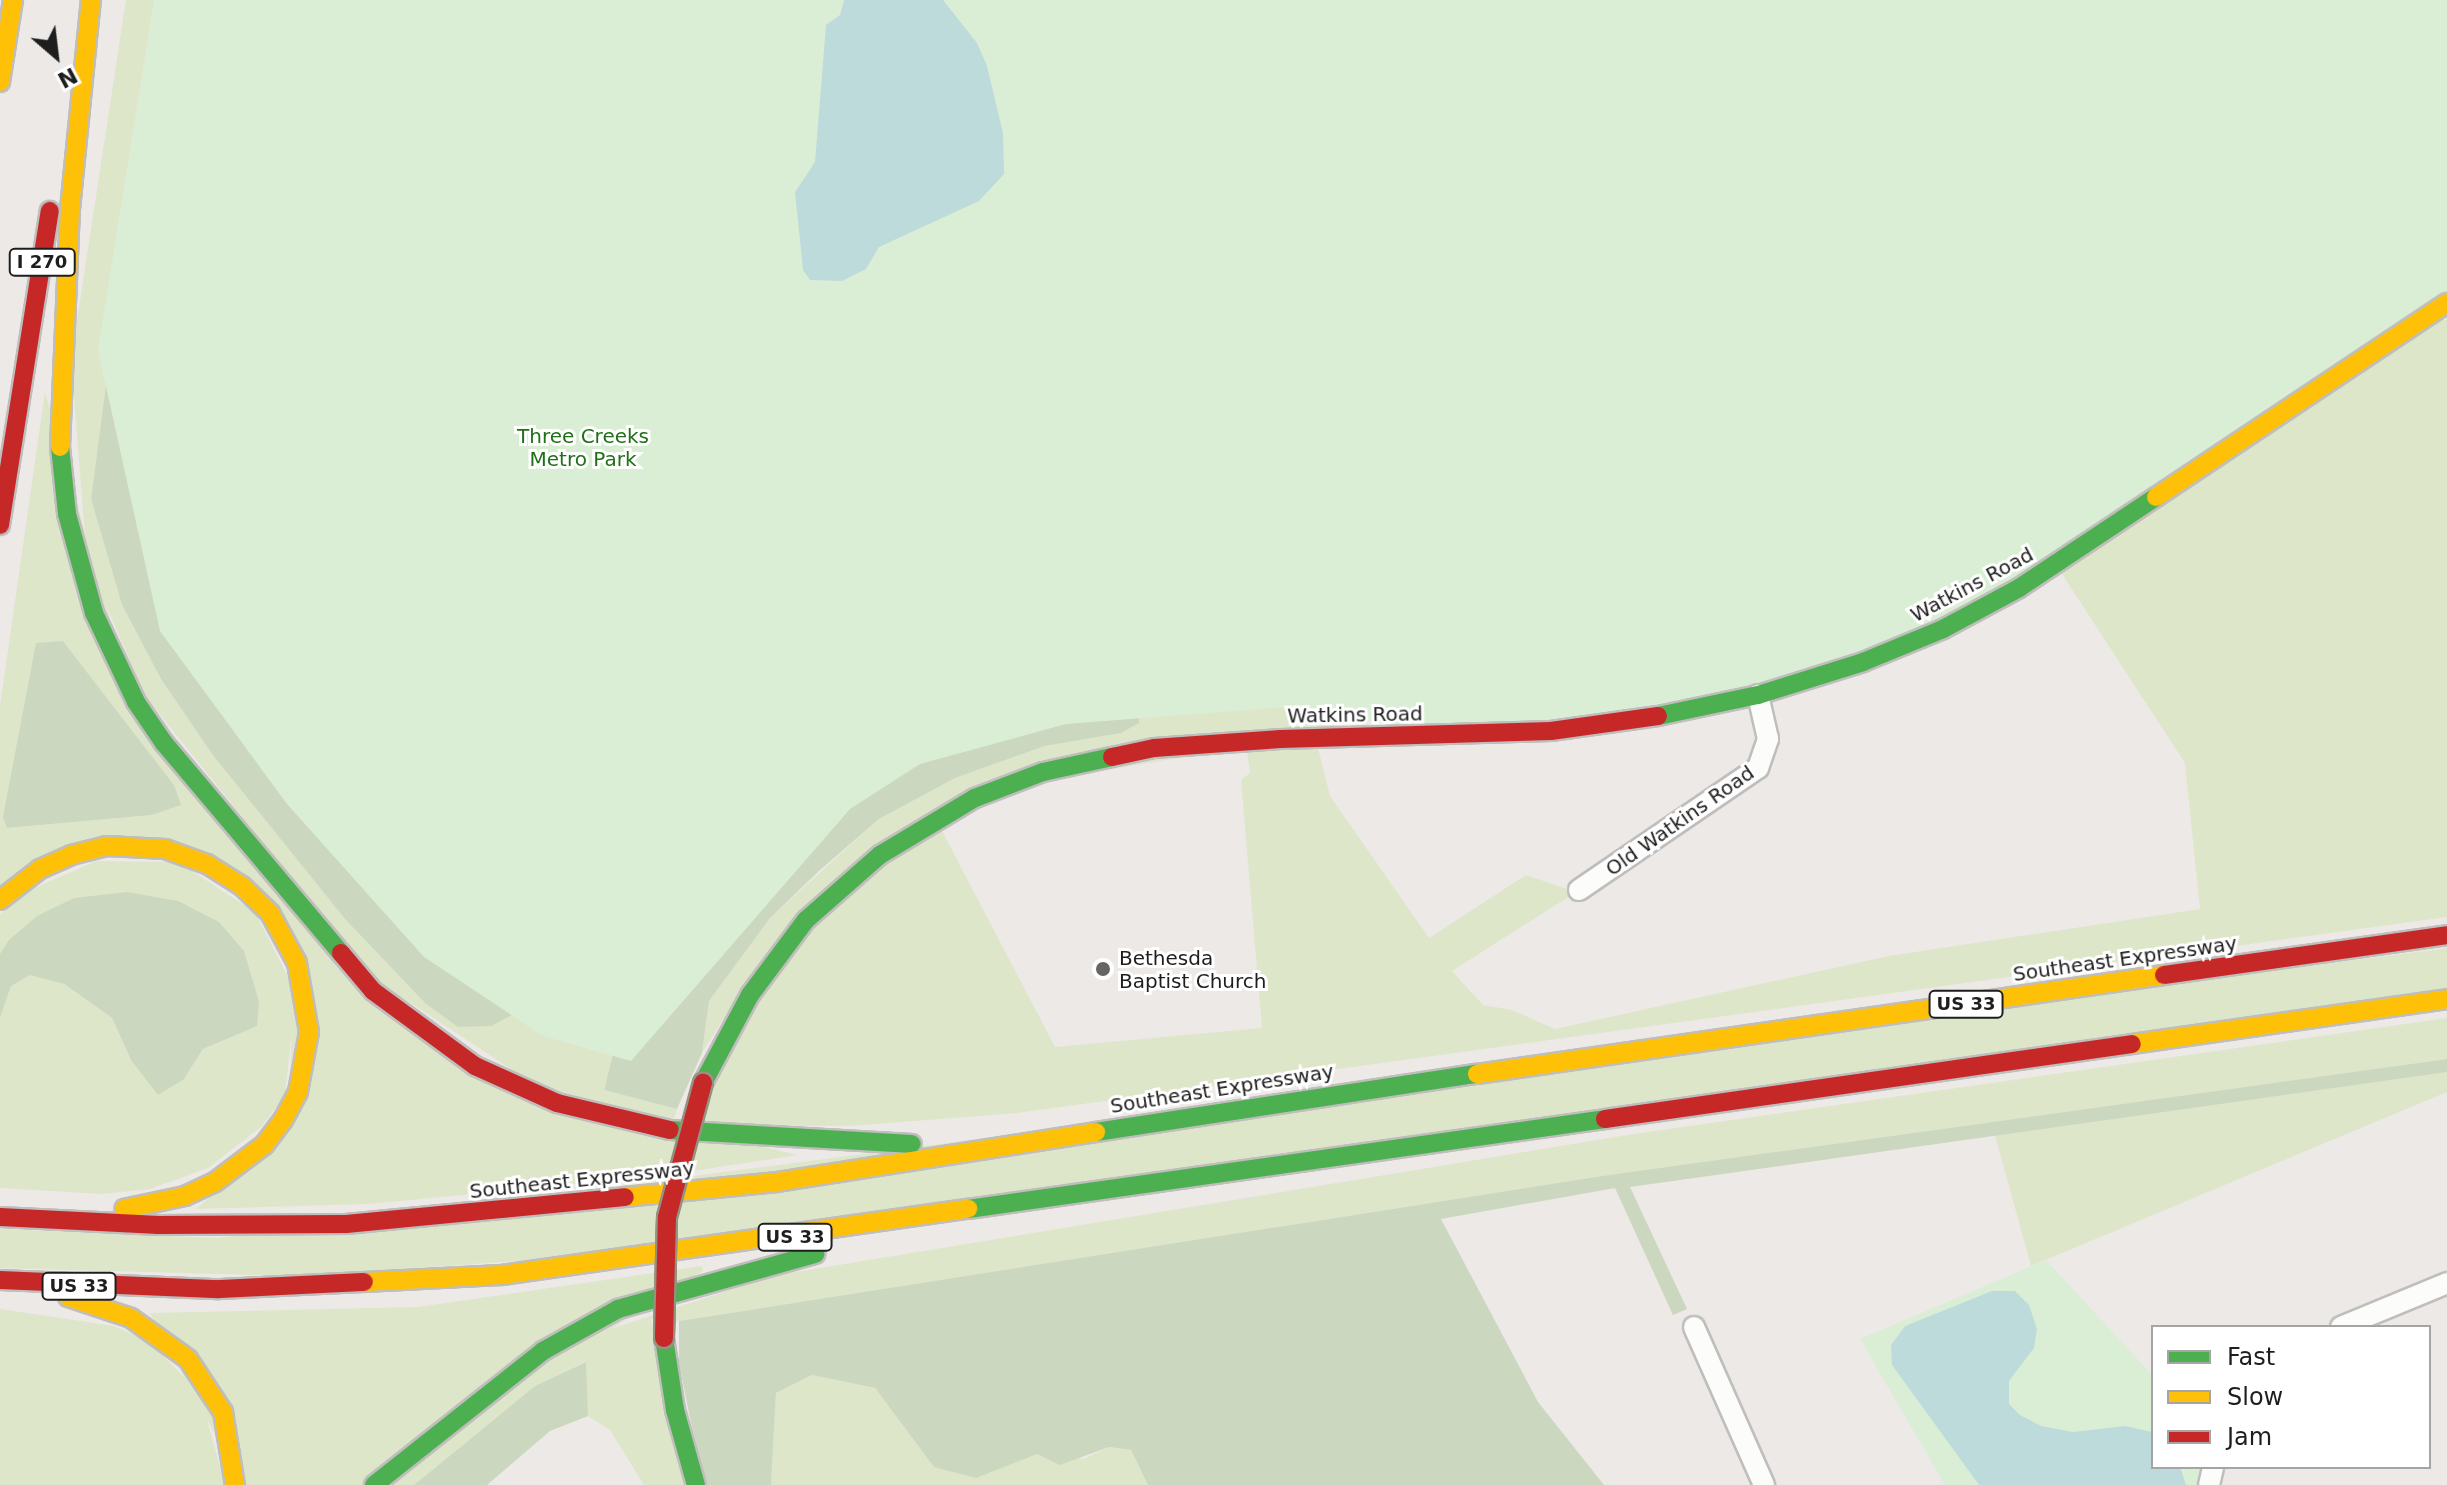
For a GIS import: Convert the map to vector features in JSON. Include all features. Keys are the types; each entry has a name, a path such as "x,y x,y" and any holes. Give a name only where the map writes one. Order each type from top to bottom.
{"main road":[{"path":"0,82 13,0"},
{"name":"I 270","path":"0,525 84,0"},
{"path":"91,0 68,256 59,443 67,514 80,571 110,649 136,702 190,777 373,991 439,1043 510,1084 601,1117 704,1135 994,1147"},
{"name":"Watkins Road","path":"696,1485 675,1410 664,1338 667,1217 679,1158 703,1083 750,995 806,920 903,838 1009,783 1087,760 1166,747 1551,731 1639,720 1758,695 1888,653 2019,588 2447,303"},
{"path":"0,900 40,869 107,846 187,855 234,880 270,913 297,963 306,993 309,1032 298,1092 264,1145 240,1166 185,1196 61,1222"},
{"name":"Southeast Expressway","path":"0,1217 61,1222 331,1224 511,1211 777,1182 994,1147 2447,935"},
{"name":"US 33","path":"0,1282 219,1289 407,1283 597,1264 2447,999"},
{"path":"374,1485 543,1351 618,1309 849,1247 1087,1194"},
{"path":"0,1282 74,1298 131,1318 176,1347 223,1412 235,1485"}],"street":[{"name":"Old Watkins Road","path":"1579,890 1758,768 1768,739 1758,695"},
{"path":"2346,1325 2447,1283"},
{"path":"1694,1327 1764,1485"}],"green space":[{"path":"126,0 158,0 91,499 122,605 161,679 212,754 345,919 425,1003 525,1008 617,1038 604,1090 677,1109 673,1123 538,1087 370,976 145,696 87,561 71,360"},
{"name":"Three Creeks Metro Park","path":"154,0 2447,0 2447,295 2031,573 1910,634 1748,688 1547,723 1390,726 1296,706 1066,724 920,764 850,809 631,1061 543,1036 424,957 287,804 160,631 98,350"},
{"path":"2433,320 2447,320 2447,917 1017,1113 849,1126 700,1125 722,1066 777,973 826,915 880,865 942,831 1055,1047 1262,1028 1241,780 1250,773 1247,751 1318,748 1330,796 1429,938 1526,875 1576,892 1452,971 1483,1005 1512,1010 1555,1029 1889,956 2200,909 2185,763 2060,571"},
{"path":"112,340 525,1008 491,1026 458,1027 425,1003 345,919 212,754 161,679 122,605 91,499"},
{"path":"45,392 140,723 481,1078 797,1155 661,1176 368,1204 196,1209 289,1130 294,932 157,837 0,889 0,706","holes":["63,641 174,785 180,805 152,815 7,828"]},
{"path":"63,641 174,785 181,805 152,815 7,828 3,817 36,643"},
{"path":"1114,661 1363,720 1352,729 968,793 756,967 702,1053 709,1001 770,918 879,819 955,778 1045,746 1121,733"},
{"path":"1139,697 1139,723 1121,733 1045,746 955,778 879,819 819,871 770,918 709,1001 702,1053 677,1109 604,1090 617,1038 842,784"},
{"path":"96,861 178,862 255,912 296,993 285,1095 262,1126 208,1168 150,1189 102,1194 0,1188 0,1018 11,986 30,974 63,984 112,1018 131,1060 184,1079 203,1049 257,1026 74,898 37,917 0,954 0,915 21,894"},
{"path":"127,892 178,901 219,922 244,951 259,1002 257,1026 203,1049 184,1079 158,1095 131,1060 112,1018 64,984 30,975 11,986 0,1018 0,954 9,940 37,916 74,898"},
{"path":"2447,948 2447,988 563,1258 296,1276 0,1268 0,1229 217,1238"},
{"path":"2447,1018 2447,1059 1602,1176 679,1321 651,1319 686,1485 644,1485 610,1430 588,1416 585,1362 535,1386 414,1485 389,1485 580,1339 772,1276 1634,1134"},
{"path":"2447,1059 2447,1072 1630,1187 1687,1309 1673,1315 1615,1188 1441,1219 1538,1402 1604,1485 1148,1485 1131,1450 1109,1447 1060,1465 1037,1454 976,1478 934,1467 875,1388 812,1375 776,1393 771,1485 707,1485 679,1363 679,1321 1602,1176"},
{"path":"2447,1072 2447,1092 2031,1266 1995,1135"},
{"path":"2046,1260 2151,1374 2151,1469 2206,1469 2202,1485 1945,1485 1860,1339"},
{"path":"702,1266 703,1271 365,1485 242,1485 150,1313 418,1307"},
{"path":"0,1309 114,1326 150,1342 200,1394 225,1485 0,1485"},
{"path":"586,1362 588,1416 550,1431 487,1485 414,1485 535,1386"},
{"path":"812,1375 875,1388 934,1467 1012,1463 1037,1454 1084,1459 1109,1447 1131,1450 1148,1485 771,1485 776,1393"}],"water":[{"path":"844,0 943,0 977,43 987,66 1003,133 1004,174 979,201 879,247 866,269 842,281 810,280 803,270 795,192 815,162 826,25 840,15"},
{"path":"1992,1291 2015,1291 2029,1305 2037,1329 2034,1348 2009,1381 2009,1404 2020,1415 2041,1426 2073,1432 2125,1426 2151,1432 2151,1469 2181,1469 2186,1485 1979,1485 1892,1365 1891,1345 1905,1326"}],"traffic: fast":[{"path":"60,447 67,514 94,613 136,702 164,743 341,953"},
{"path":"1658,716 1758,695 1863,662 1943,629 2019,588 2156,497"},
{"path":"703,1083 750,995 806,920 880,855 975,798 1043,772 1112,757"},
{"path":"1096,1132 1477,1074"},
{"path":"968,1209 1605,1119"},
{"path":"670,1130 912,1144"},
{"path":"374,1485 543,1351 618,1309 815,1254"},
{"path":"664,1338 675,1410 696,1485"}],"traffic: slow":[{"path":"0,82 13,0"},
{"path":"60,447 70,209 91,0"},
{"path":"2156,497 2447,303"},
{"path":"0,900 40,869 71,855 107,846 165,849 207,864 242,886 270,913 297,963 309,1032 298,1092 283,1120 264,1145 215,1182 185,1196 124,1209"},
{"path":"1477,1074 2164,975"},
{"path":"2132,1044 2447,999"},
{"path":"625,1197 777,1182 1096,1132"},
{"path":"364,1282 502,1275 968,1209"},
{"path":"68,1297 131,1318 188,1359 223,1412 235,1485"}],"traffic: jam":[{"path":"0,525 50,211"},
{"path":"1112,757 1154,748 1281,739 1551,731 1658,716"},
{"path":"2164,975 2447,935"},
{"path":"341,953 373,991 475,1066 557,1103 670,1130"},
{"path":"1605,1119 2132,1044"},
{"path":"664,1338 667,1217 703,1083"},
{"path":"0,1217 159,1225 346,1224 625,1197"},
{"path":"0,1280 219,1289 364,1282"}],"place":[{"name":"Bethesda Baptist Church","path":"1103,969"}]}
